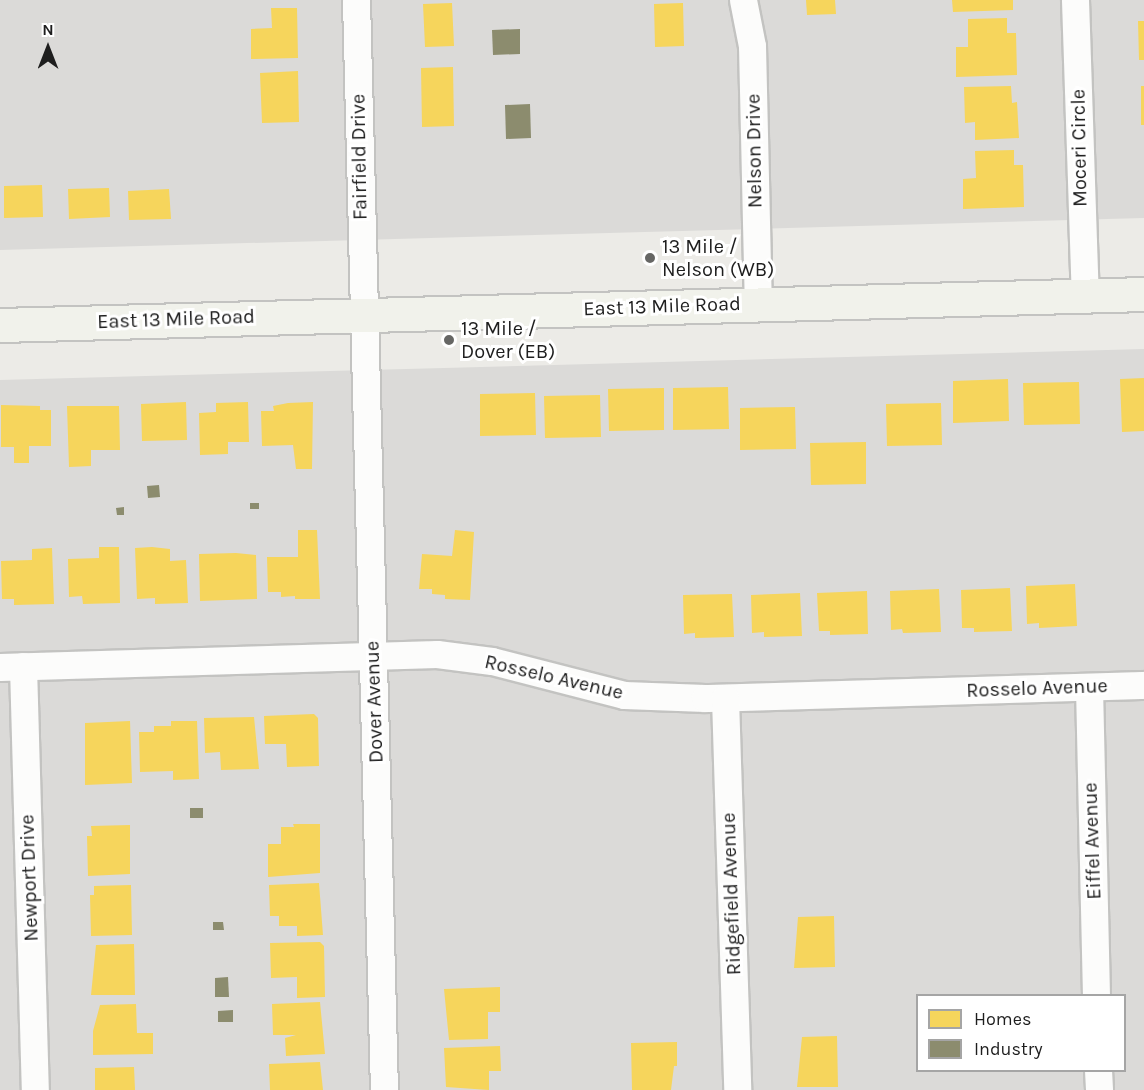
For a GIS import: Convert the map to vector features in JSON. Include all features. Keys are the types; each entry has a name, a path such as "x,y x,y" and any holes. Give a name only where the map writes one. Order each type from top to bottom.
{"main road":[{"name":"East 13 Mile Road","path":"0,325 1144,294"}],"street":[{"name":"Fairfield Drive","path":"356,0 363,314"},
{"name":"Nelson Drive","path":"743,0 752,46 758,303"},
{"name":"Moceri Circle","path":"1075,0 1084,296"},
{"name":"Dover Avenue","path":"363,314 384,1090"},
{"name":"Rosselo Avenue","path":"11,667 373,655 465,656 624,695 725,698 1144,685"},
{"name":"Newport Drive","path":"11,667 35,1090"},
{"name":"Eiffel Avenue","path":"1089,687 1096,994"},
{"name":"Ridgefield Avenue","path":"725,698 737,1090"},
{"path":"1098,1072 1099,1090"}],"shaded area":[{"path":"0,0 1144,0 1144,218 0,250"},
{"path":"1144,349 1144,1090 0,1090 0,380"}],"building: Homes":[{"path":"806,0 835,0 836,14 807,15"},
{"path":"952,0 1013,0 1013,10 953,12"},
{"path":"452,3 454,46 425,47 423,4"},
{"path":"683,3 684,46 655,47 654,4"},
{"path":"271,8 297,8 298,58 251,59 251,29 272,28"},
{"path":"1007,18 1007,33 1016,33 1017,75 956,77 956,47 968,47 968,19"},
{"path":"1138,21 1144,21 1144,60 1139,60"},
{"path":"453,67 454,126 422,127 421,68"},
{"path":"298,71 299,122 262,123 260,73"},
{"path":"1011,86 1012,103 1017,102 1019,138 975,140 975,122 965,123 964,87"},
{"path":"1141,86 1144,86 1144,125 1141,125"},
{"path":"1014,150 1014,165 1023,165 1024,207 963,209 963,179 976,178 975,151"},
{"path":"42,185 43,217 4,218 4,186"},
{"path":"109,188 110,217 69,219 68,189"},
{"path":"169,189 171,219 129,220 128,191"},
{"path":"1144,378 1144,431 1122,432 1120,379"},
{"path":"1008,379 1009,421 953,423 953,381"},
{"path":"1079,382 1080,424 1024,425 1023,383"},
{"path":"728,387 729,429 673,430 673,388"},
{"path":"664,388 664,430 609,431 608,389"},
{"path":"535,393 536,435 480,436 480,394"},
{"path":"600,395 601,437 545,438 544,396"},
{"path":"186,402 187,440 142,441 141,404"},
{"path":"248,402 249,442 228,442 228,454 200,455 199,413 216,412 216,403"},
{"path":"313,402 312,469 296,469 293,445 262,446 261,411 274,411 273,406 288,403"},
{"path":"941,403 942,445 887,446 886,404"},
{"path":"1,405 40,406 40,410 51,410 51,446 29,446 29,463 14,463 14,447 1,447"},
{"path":"67,406 119,406 120,450 91,450 91,466 69,467"},
{"path":"795,407 796,449 740,450 740,408"},
{"path":"866,442 866,484 811,485 810,443"},
{"path":"298,530 317,530 320,599 295,599 295,596 281,597 281,592 268,592 267,557 298,557"},
{"path":"455,530 474,532 470,600 445,599 445,595 432,594 432,589 419,589 422,554 452,556"},
{"path":"99,547 119,547 120,603 83,604 82,596 69,597 68,559 99,558"},
{"path":"52,548 54,604 14,605 14,599 2,599 1,561 32,560 32,549"},
{"path":"135,548 170,549 170,561 186,560 188,603 155,604 155,598 137,599"},
{"path":"199,554 256,555 257,599 200,601"},
{"path":"1075,584 1077,626 1039,628 1039,623 1027,624 1026,586"},
{"path":"1010,588 1012,631 974,632 974,628 962,628 961,590"},
{"path":"939,589 941,632 903,633 902,629 891,630 890,591"},
{"path":"867,591 868,634 830,635 830,631 819,631 817,593"},
{"path":"800,593 802,636 764,637 764,632 752,633 751,595"},
{"path":"732,594 734,637 695,638 695,633 684,634 683,595"},
{"path":"314,714 318,718 319,766 287,767 286,744 265,744 264,716"},
{"path":"254,717 259,769 221,770 220,752 205,753 204,718"},
{"path":"130,721 132,783 85,785 85,723"},
{"path":"171,721 197,721 199,779 173,780 173,771 140,772 139,732 154,732 154,726 171,726"},
{"path":"293,824 320,824 320,873 268,877 268,844 281,844 281,827 294,827"},
{"path":"130,825 130,874 88,876 87,836 92,836 91,826"},
{"path":"319,883 323,935 297,936 297,926 279,926 279,916 270,916 269,885"},
{"path":"131,885 132,935 91,936 90,895 94,895 94,886"},
{"path":"834,916 835,967 794,968 798,917"},
{"path":"320,942 324,946 325,997 297,998 297,977 271,978 270,943"},
{"path":"134,944 135,995 91,995 96,945"},
{"path":"500,987 500,1012 488,1012 488,1039 449,1040 444,989"},
{"path":"320,1002 325,1054 286,1056 285,1038 296,1035 273,1035 272,1004"},
{"path":"136,1004 137,1033 153,1033 153,1054 93,1055 93,1031 100,1005"},
{"path":"837,1036 838,1087 797,1087 802,1037"},
{"path":"677,1042 677,1066 674,1066 671,1090 632,1090 631,1043"},
{"path":"500,1046 501,1071 489,1071 489,1090 446,1087 444,1048"},
{"path":"320,1062 323,1090 270,1090 269,1064"},
{"path":"134,1067 135,1090 95,1090 95,1068"}],"building: Industry":[{"path":"520,29 520,54 493,55 492,30"},
{"path":"530,104 531,138 506,139 505,105"},
{"path":"159,485 160,497 148,498 147,486"},
{"path":"250,503 259,503 259,509 250,509"},
{"path":"124,507 124,515 117,515 116,508"},
{"path":"190,808 203,808 203,818 190,818"},
{"path":"213,922 223,922 224,930 213,930"},
{"path":"228,977 229,997 215,997 215,978"},
{"path":"233,1010 233,1022 218,1022 218,1011"}],"place":[{"name":"13 Mile / Nelson (WB)","path":"650,258"},
{"name":"13 Mile / Dover (EB)","path":"449,340"}]}
